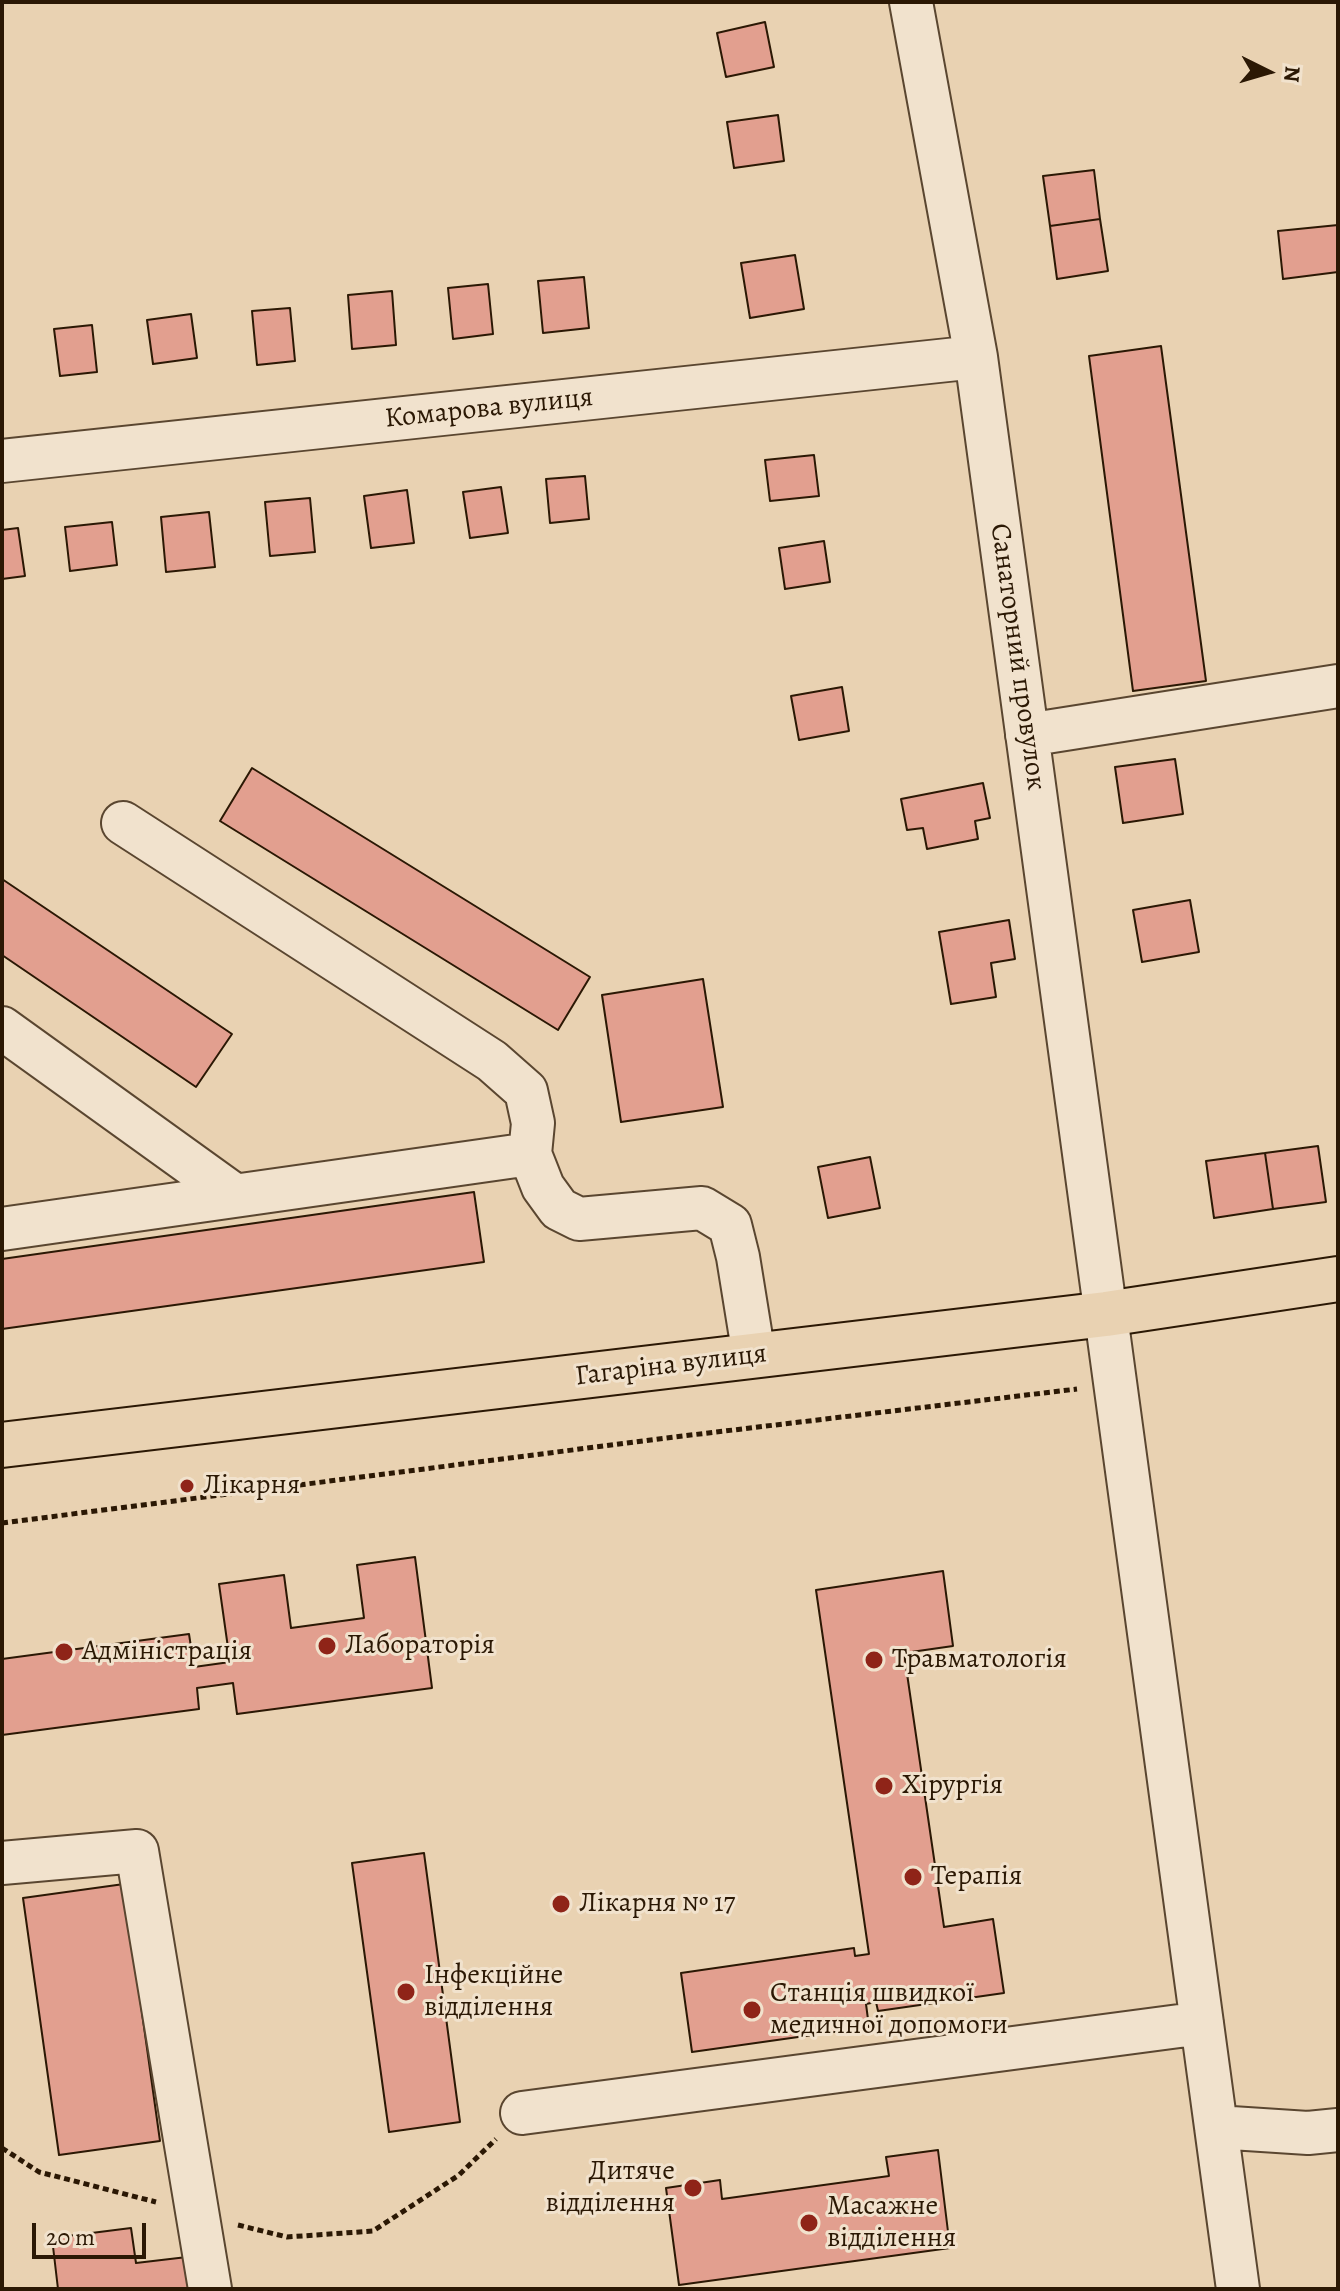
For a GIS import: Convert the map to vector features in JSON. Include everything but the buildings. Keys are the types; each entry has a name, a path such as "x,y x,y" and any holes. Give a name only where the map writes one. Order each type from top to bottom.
{"main road":[{"name":"Гагаріна вулиця","path":"2,1445 1106,1314 1338,1279"}],"street":[{"name":"Санаторний провулок","path":"911,2 976,357 1238,2289"},
{"name":"Комарова вулиця","path":"2,461 976,357"},
{"path":"1027,735 1338,686"},
{"path":"123,823 492,1061 526,1091 533,1123 530,1154 543,1187 559,1209 579,1219 702,1208 730,1225 754,1356"},
{"path":"2,1028 234,1195"},
{"path":"2,1229 530,1154"},
{"path":"2,1863 137,1851 210,2289"},
{"path":"522,2113 1202,2023"},
{"path":"1216,2127 1308,2133 1338,2130"}],"path":[{"path":"2,1523 682,1436 1116,1385"},
{"path":"2,2148 39,2172 287,2237 373,2231 459,2175 522,2113"}],"place":[{"name":"Лікарня","path":"187,1486"},
{"name":"Лабораторія","path":"327,1646"},
{"name":"Адміністрація","path":"64,1652"},
{"name":"Травматологія","path":"874,1660"},
{"name":"Хірургія","path":"884,1786"},
{"name":"Терапія","path":"913,1877"},
{"name":"Лікарня № 17","path":"561,1904"},
{"name":"Інфекційне відділення","path":"406,1992"},
{"name":"Станція швидкої медичної допомоги","path":"752,2010"},
{"name":"Дитяче відділення","path":"693,2188"},
{"name":"Масажне відділення","path":"809,2223"}]}
